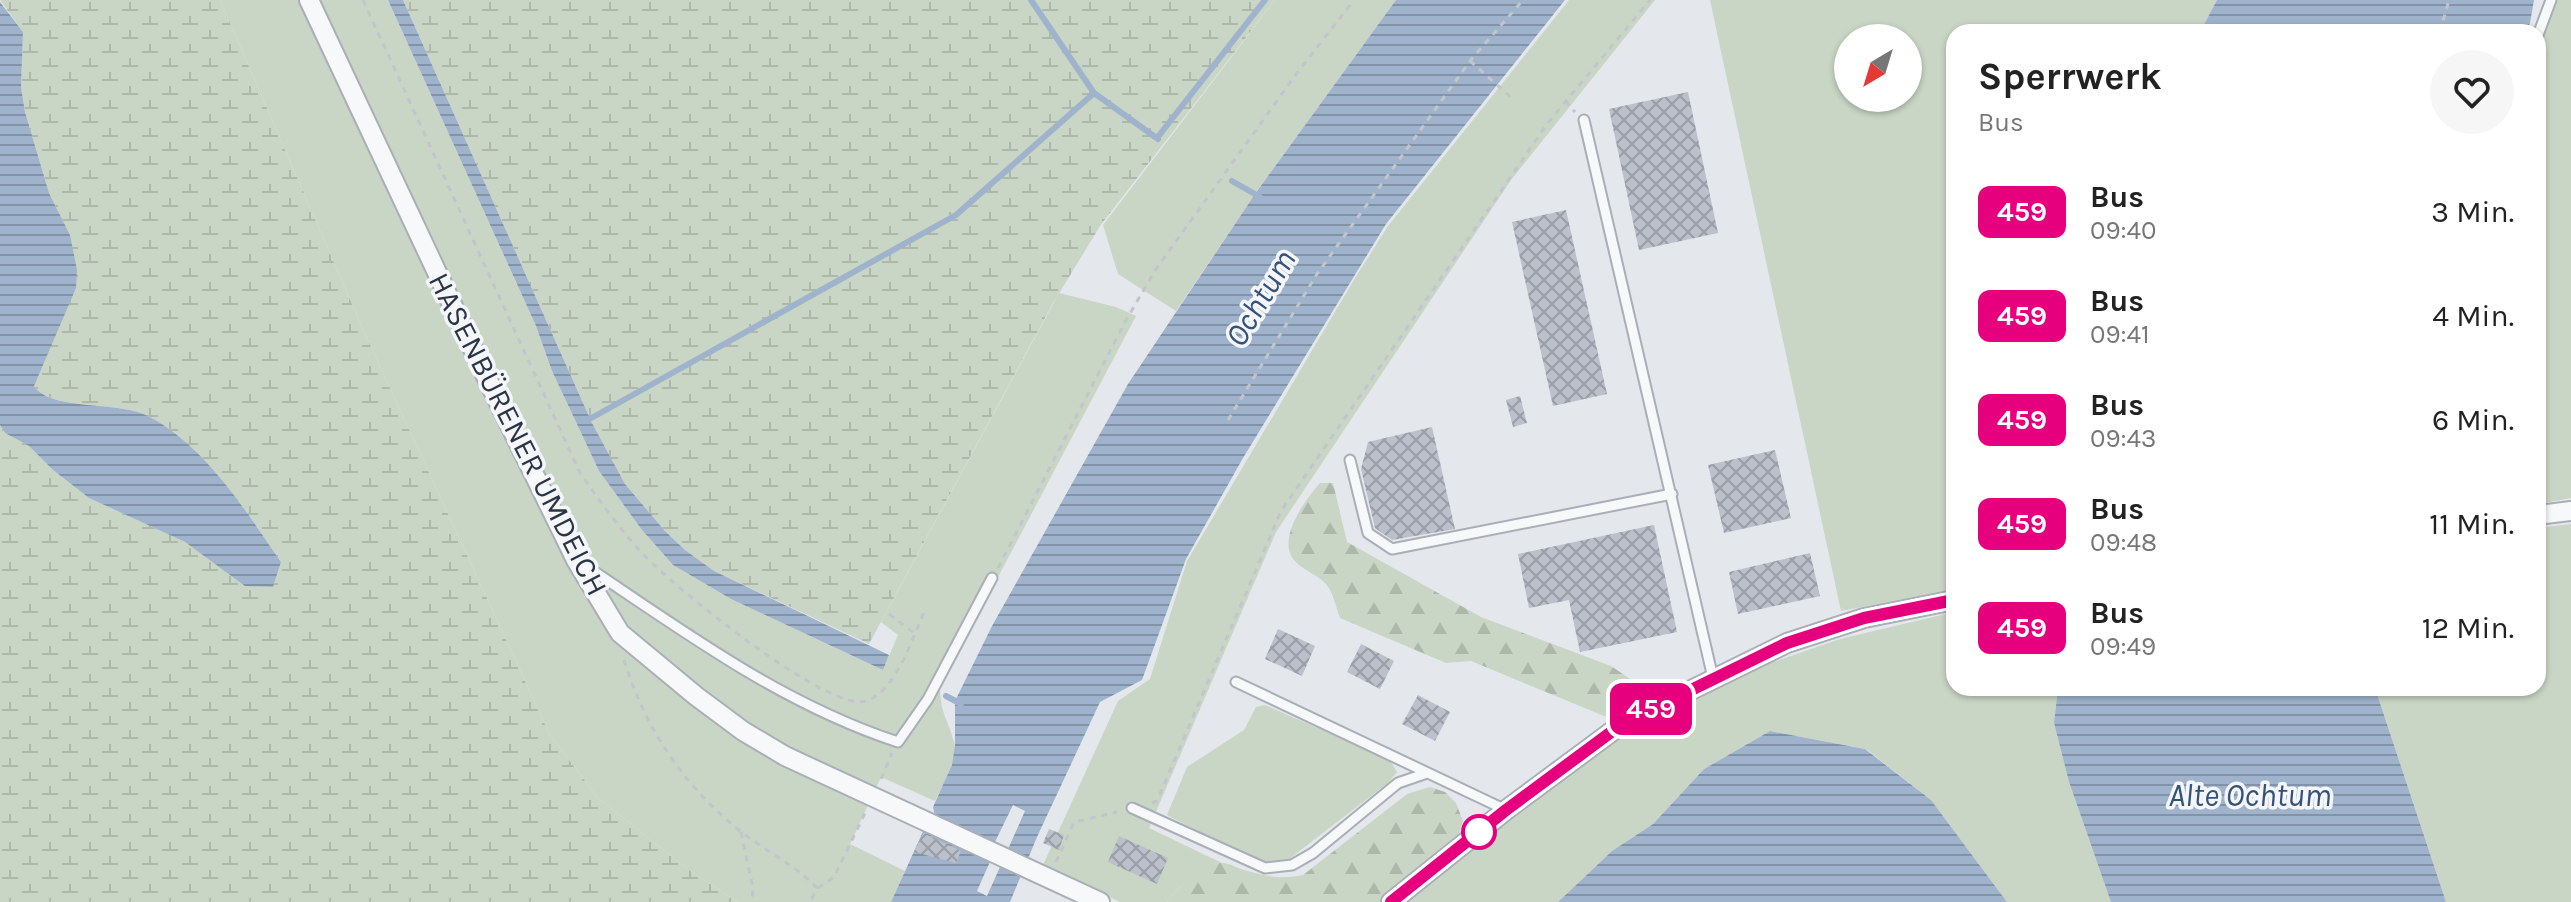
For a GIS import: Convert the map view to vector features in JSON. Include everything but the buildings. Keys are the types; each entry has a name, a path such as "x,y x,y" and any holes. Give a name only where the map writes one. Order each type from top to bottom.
{"street":[{"name":"HASENBÜRENER UMDEICH","path":"309,0 576,560 620,633 696,696 743,731 785,756 1100,902"},
{"path":"2546,514 2571,511"},
{"path":"1391,902 1612,731 1787,643 1825,629 1897,610 1946,601"}],"lane":[{"path":"2542,24 2551,0"},
{"path":"1584,120 1713,678"},
{"path":"1350,460 1368,533 1392,549 1672,494"},
{"path":"576,560 693,640 766,685 898,742 928,699 992,578"},
{"path":"1236,682 1506,810"},
{"path":"1132,808 1265,868 1292,865 1313,853 1398,783 1427,773"}],"path":[{"path":"363,0 580,473 610,516 643,554 676,587 712,616 785,667 849,702 866,701 894,677 925,610"},
{"path":"992,578 1156,269 1297,73 1354,0"},
{"path":"1228,420 1317,274 1470,61 1523,0"},
{"path":"1049,877 1074,822 1157,801 1281,511 1547,124 1650,0"},
{"path":"2442,24 2449,0"},
{"path":"1470,61 1514,100"},
{"path":"889,614 914,633"},
{"path":"620,633 624,660 636,699 656,735 690,783 741,832 800,871 817,888"},
{"path":"810,902 817,888 834,877 898,742"},
{"path":"741,832 753,888 752,902"}],"green space":[{"path":"0,0 220,0 365,334 550,735 598,798 689,870 738,902 0,902 0,425 5,433 29,446 53,470 89,498 185,542 245,585 273,587 281,562 223,482 171,430 137,412 55,399 34,386 70,235 49,193 25,112 21,87 23,32"},
{"path":"220,0 388,0 599,471 642,530 673,565 731,599 883,670 898,635 881,622 1059,293 1116,307 1136,316 940,687 943,710 955,749 949,772 935,801 881,777 850,844 905,871 891,902 738,902 689,870 598,798 550,735 365,334"},
{"path":"403,0 1275,0 1100,226 1052,305 869,644 714,571 665,531 625,484 592,423"},
{"path":"1275,0 1396,0 1255,194 1176,311 1118,274 1103,225"},
{"path":"1569,0 1655,0 1511,180 1276,532 1149,828 1222,863 1191,878 1167,902 1120,902 1043,865 1118,701 1150,679 1187,561 1355,278 1388,226"},
{"path":"1710,0 2217,0 2204,24 1946,24 1946,591 1841,611"},
{"path":"2557,0 2571,0 2571,498 2546,503 2546,28"},
{"path":"1320,483 1333,483 1347,542 1481,617 1611,666 1645,689 1643,701 1609,718 1471,661 1446,663 1340,618 1328,586 1295,561 1288,542 1295,520"},
{"path":"2571,524 2571,902 2446,902 2378,696 2546,696 2546,527"},
{"path":"1946,614 1946,696 2057,696 2054,723 2069,782 2111,902 2007,902 1931,800 1866,749 1770,731 1704,769 1653,824 1612,851 1558,902 1405,902 1606,744 1745,672 1840,639"},
{"path":"1265,705 1389,759 1397,772 1389,782 1284,863 1261,864 1167,815 1187,767 1244,730 1256,707"},
{"path":"1430,787 1445,792 1456,803 1463,821 1459,834 1445,853 1380,902 1167,902 1192,877 1216,864 1223,863 1272,876 1303,875 1407,794"}],"water":[{"path":"388,0 403,0 592,423 625,484 665,531 714,571 889,655 883,670 731,599 673,565 642,530 599,471"},
{"name":"Ochtum","path":"1396,0 1565,0 1386,224 1243,458 1186,559 1142,680 1100,702 1010,902 891,902 926,825 993,855 977,891 987,896 1025,811 1013,805 993,846 936,820 933,807 952,765 955,701 992,626 1128,384 1255,194"},
{"path":"2217,0 2534,0 2530,24 2204,24"},
{"path":"0,2 23,32 21,87 25,112 49,193 70,235 77,270 76,288 34,386 55,399 137,412 171,430 189,445 223,482 281,562 273,587 245,586 185,542 89,498 53,470 29,446 5,433 0,425"},
{"name":"Alte Ochtum","path":"2057,696 2378,696 2446,902 2111,902 2069,782 2054,723"},
{"path":"1770,731 1865,749 1931,800 2007,902 1558,902 1612,851 1653,824 1704,769"}],"waterway":[{"path":"1031,0 1094,93 1158,139"},
{"path":"1157,138 1265,0"},
{"path":"586,421 956,215 1094,93"},
{"path":"1232,181 1260,197"},
{"path":"946,696 961,704"}],"bus line":[{"name":"459","path":"1391,902 1506,810 1622,724 1787,643 1864,618 1946,601"}]}
